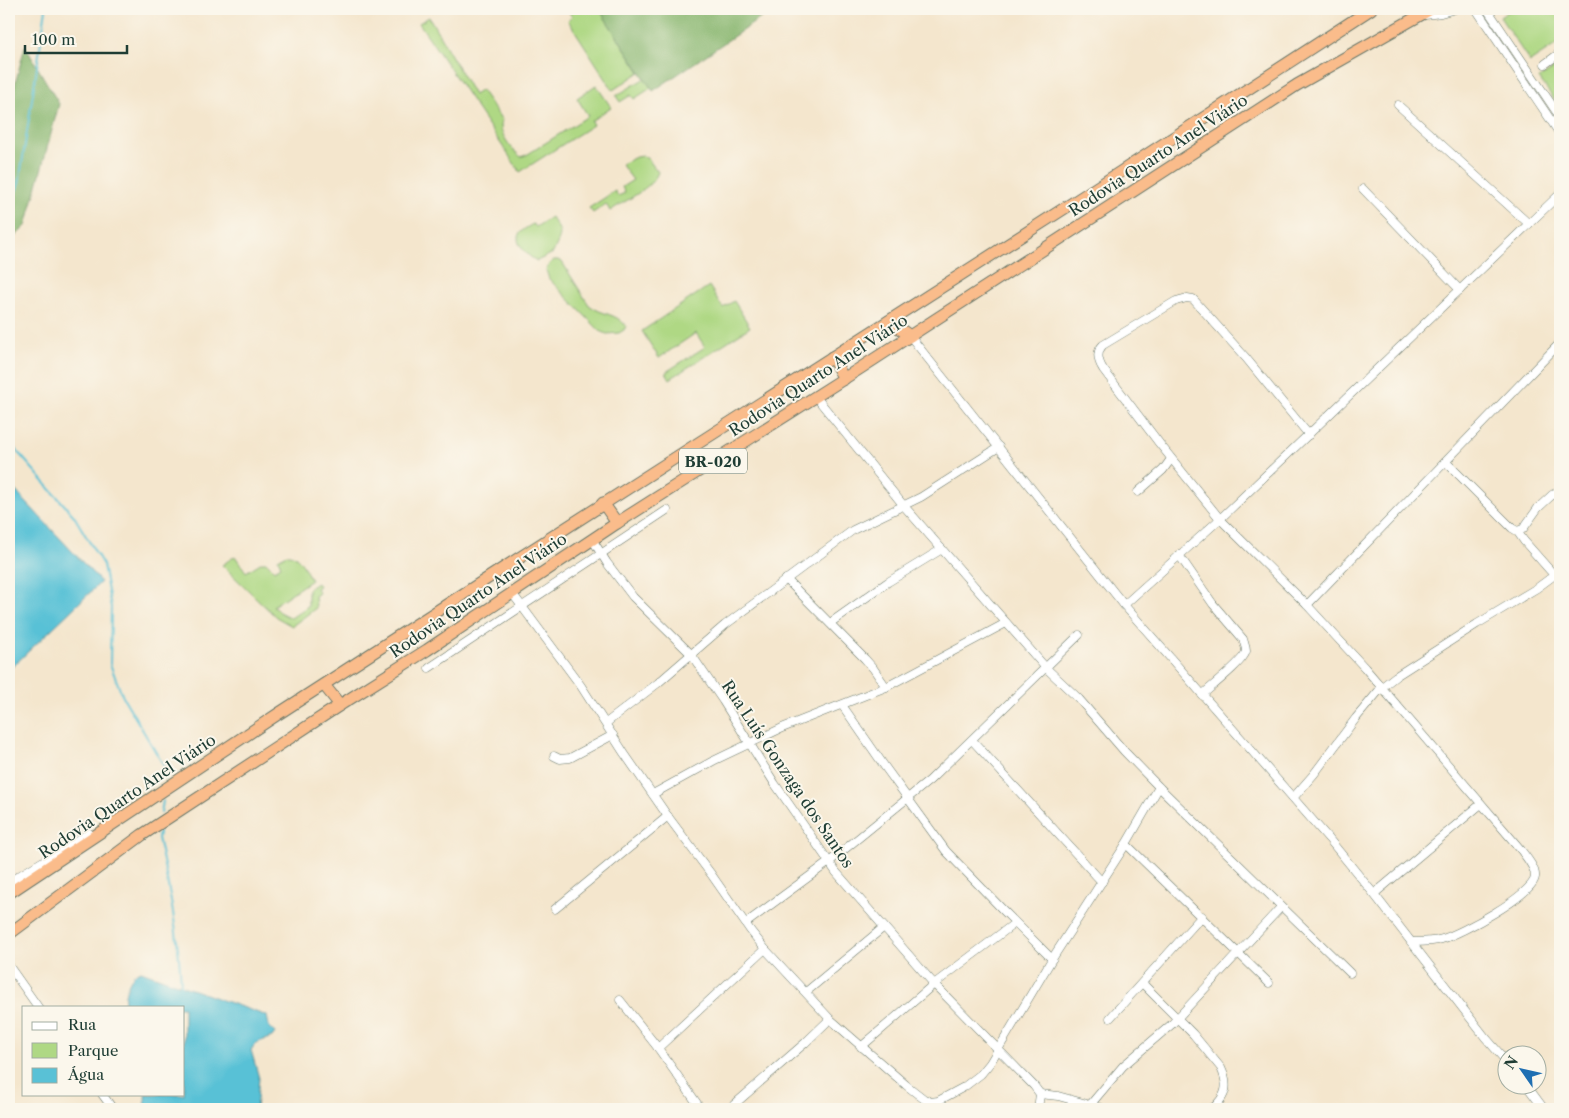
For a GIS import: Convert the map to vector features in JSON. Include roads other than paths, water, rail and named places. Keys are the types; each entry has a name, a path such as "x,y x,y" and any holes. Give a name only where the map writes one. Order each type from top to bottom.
{"highway":[{"name":"Rodovia Quarto Anel Viário","path":"9,893 603,503 1098,187 1371,9"},
{"name":"Rodovia Quarto Anel Viário","path":"9,934 142,834 427,650 616,523 844,379 1297,85 1418,12 1431,9"},
{"path":"888,321 910,336"},
{"path":"832,357 844,379"},
{"path":"603,503 616,523"},
{"path":"324,685 340,705"}],"street":[{"path":"1418,12 1441,13 1455,9"},
{"path":"1476,9 1560,134"},
{"path":"1487,9 1560,117"},
{"path":"1545,64 1560,53"},
{"path":"1398,105 1529,224"},
{"path":"1363,189 1460,290"},
{"path":"1124,605 1220,519 1560,194"},
{"path":"1309,434 1246,358 1193,299 1182,298 1103,345 1098,352 1099,363 1102,369 1220,519 1307,605 1382,687 1521,850 1533,870 1534,880 1529,888 1515,899 1464,930 1441,939 1412,942"},
{"path":"910,336 1124,605 1293,798 1374,894 1496,1050"},
{"path":"1307,605 1560,343"},
{"path":"816,397 904,506 1046,668 1079,700 1124,752 1350,973"},
{"path":"606,723 658,683 725,625 853,530 904,506 946,482 999,447"},
{"path":"1138,492 1163,470 1171,459"},
{"path":"1293,798 1382,687 1476,624 1537,588 1557,573 1446,462"},
{"path":"1517,531 1523,529 1538,508 1560,490"},
{"path":"429,668 667,510"},
{"name":"Rua Luís Gonzaga dos Santos","path":"592,539 600,554 633,597 690,654 775,784 847,885 934,984 1040,1094"},
{"path":"830,623 888,582 942,549"},
{"path":"1179,555 1213,604 1243,639 1246,646 1246,652 1241,660 1202,695"},
{"path":"786,579 873,668 886,687"},
{"path":"512,593 575,678 668,816 765,949 830,1019 917,1094 932,1102 938,1101 957,1091 981,1074 999,1050 1052,959 1126,844 1159,787"},
{"path":"654,794 713,761 749,744 797,722 886,687 1006,623"},
{"path":"746,923 829,862 930,780 1079,635"},
{"path":"842,705 946,851 1052,959"},
{"path":"554,756 560,759 570,758 613,735"},
{"path":"972,740 1102,882"},
{"path":"9,882 173,785"},
{"path":"1374,894 1481,804"},
{"path":"555,909 668,816"},
{"path":"1126,844 1269,982"},
{"path":"1090,1105 1123,1066 1178,1019 1281,906"},
{"path":"1110,1018 1202,916"},
{"path":"861,1047 934,984 1015,923"},
{"path":"806,992 884,928"},
{"path":"658,1048 765,949"},
{"path":"9,966 37,1006"},
{"path":"1142,983 1215,1060 1224,1074 1226,1087 1224,1093 1220,1102 1212,1109"},
{"path":"620,1000 658,1048 701,1109"},
{"path":"729,1109 830,1019"},
{"path":"1038,1109 1040,1094 1058,1096 1105,1109"},
{"path":"103,1096 113,1109"},
{"path":"1534,1096 1544,1109"}],"water":[{"path":"9,486 101,582 9,670"},
{"path":"141,971 267,1016 269,1026 275,1033 272,1037 256,1043 251,1050 259,1078 256,1109 146,1109 145,1096 185,1096 185,1006 126,1006 125,994 134,974"}],"waterway":[{"path":"9,210 19,183 46,9"},
{"path":"9,442 74,516 103,565 111,607 110,664 123,697 167,771 165,778"},
{"path":"161,813 163,801"},
{"path":"159,832 158,838 176,930 181,987"}]}
